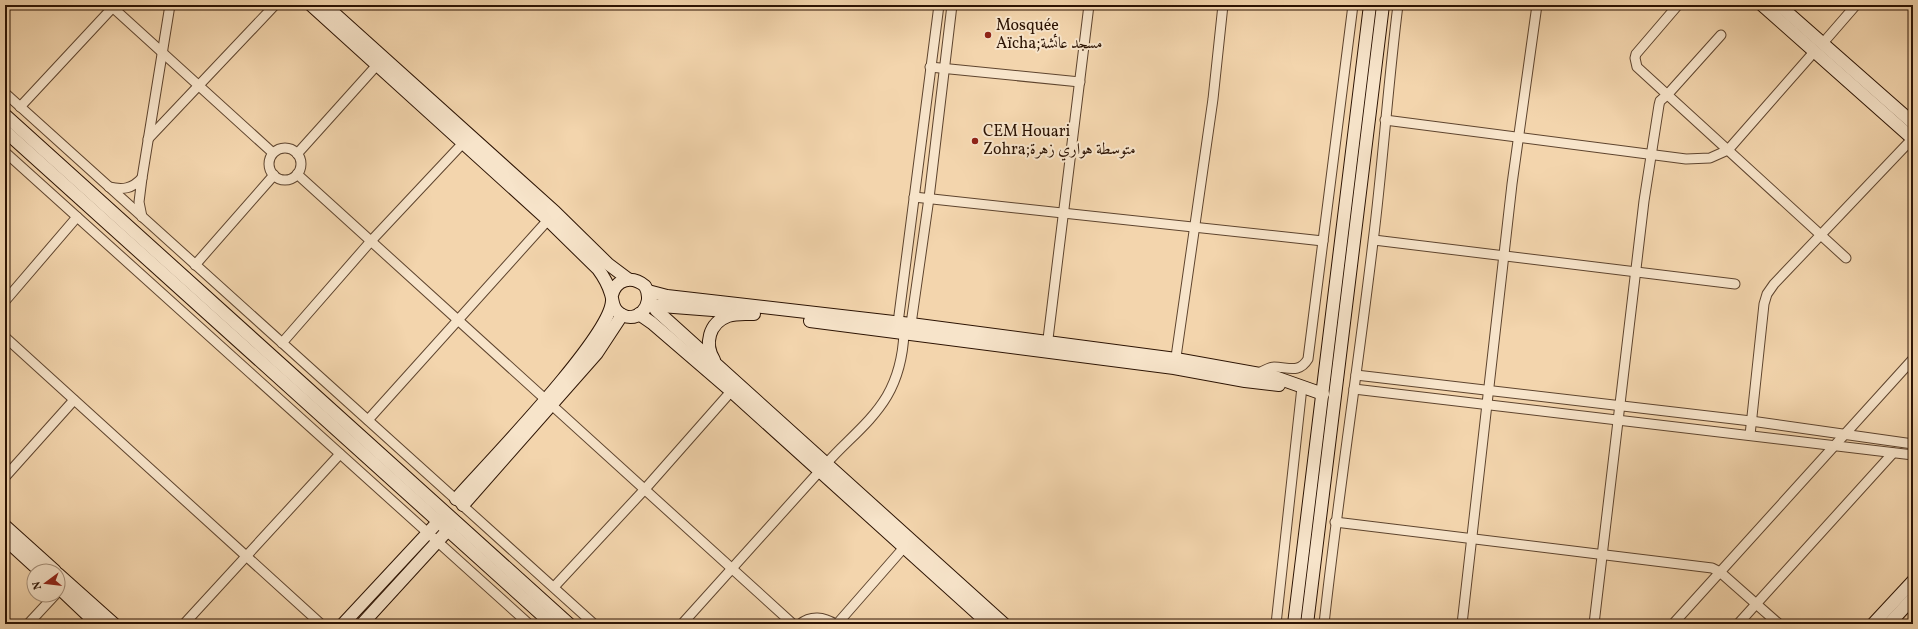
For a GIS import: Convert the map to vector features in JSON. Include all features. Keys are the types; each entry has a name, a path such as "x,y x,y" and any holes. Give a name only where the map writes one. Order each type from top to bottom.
{"street":[{"path":"142,218 139,202 142,178 170,5"},
{"path":"148,139 275,5"},
{"path":"311,5 548,220 605,277 614,307 622,315 634,316 640,314 649,300 667,296 1259,374 1280,379 1323,394"},
{"path":"325,5 555,212 608,264 628,279 640,282 649,300 717,364"},
{"path":"682,624 823,467 874,414 887,396 903,354 914,197 939,5"},
{"path":"904,327 928,198 952,5"},
{"path":"1047,347 1089,5"},
{"path":"1175,363 1213,99 1223,5"},
{"path":"1259,374 1272,367 1297,369 1304,366 1308,359 1353,5"},
{"path":"1294,624 1370,5"},
{"path":"1307,624 1382,5"},
{"path":"1324,624 1335,522 1374,240 1385,120 1398,5"},
{"path":"1462,624 1523,94 1537,5"},
{"path":"1678,5 1639,50 1635,58 1636,67 1668,94 1822,234 1846,258"},
{"path":"1750,435 1764,304 1767,294 1774,284 1913,139 1762,5"},
{"path":"1780,5 1913,123"},
{"path":"20,107 113,6 273,153"},
{"path":"1822,43 1852,7"},
{"path":"1594,624 1650,154 1660,100 1668,94 1720,35"},
{"path":"1385,120 1518,138 1703,159 1717,156 1728,150 1814,52"},
{"path":"297,154 377,65"},
{"path":"930,67 944,67 1080,82"},
{"path":"5,93 594,624"},
{"path":"5,115 569,624"},
{"path":"5,131 552,624"},
{"path":"282,343 371,241 463,144"},
{"path":"283,148 293,150 297,154 300,164 297,174 288,179 274,176 271,172 269,162 273,153 283,148"},
{"path":"5,152 527,623"},
{"path":"297,174 793,624"},
{"path":"195,265 274,176"},
{"path":"108,187 127,189 136,184 142,178"},
{"path":"914,197 1323,241"},
{"path":"5,301 77,217"},
{"path":"368,420 548,220"},
{"path":"1374,240 1735,284"},
{"path":"550,402 608,317 617,284 628,279"},
{"path":"649,300 754,314 904,327"},
{"path":"640,314 735,387 997,623"},
{"path":"735,387 710,354 710,335 720,320 728,316 754,314"},
{"path":"460,502 550,402 597,353 622,315"},
{"path":"5,337 321,624"},
{"path":"1673,624 1913,359"},
{"path":"1175,363 1245,381 1302,387"},
{"path":"1356,375 1751,420 1913,444"},
{"path":"554,587 645,489 735,387"},
{"path":"1276,624 1302,387"},
{"path":"1354,389 1487,403 1913,455"},
{"path":"5,477 74,400"},
{"path":"1738,624 1893,453"},
{"path":"184,624 340,454"},
{"path":"343,624 438,522 452,518"},
{"path":"362,624 438,542 448,530 452,518"},
{"path":"1335,522 1712,568 1720,572 1779,624"},
{"path":"5,526 46,563"},
{"path":"5,539 31,563"},
{"path":"800,624 811,618 820,618 836,624 907,543"},
{"path":"66,581 114,624"},
{"path":"1873,624 1913,581"},
{"path":"66,598 97,624"},
{"path":"1889,624 1913,598"},
{"path":"28,624 47,603"}],"place":[{"name":"Mosquée Aïcha;مسجد عائشة","path":"988,35"},
{"name":"CEM Houari Zohra;متوسطة هواري زهرة","path":"975,141"}]}
